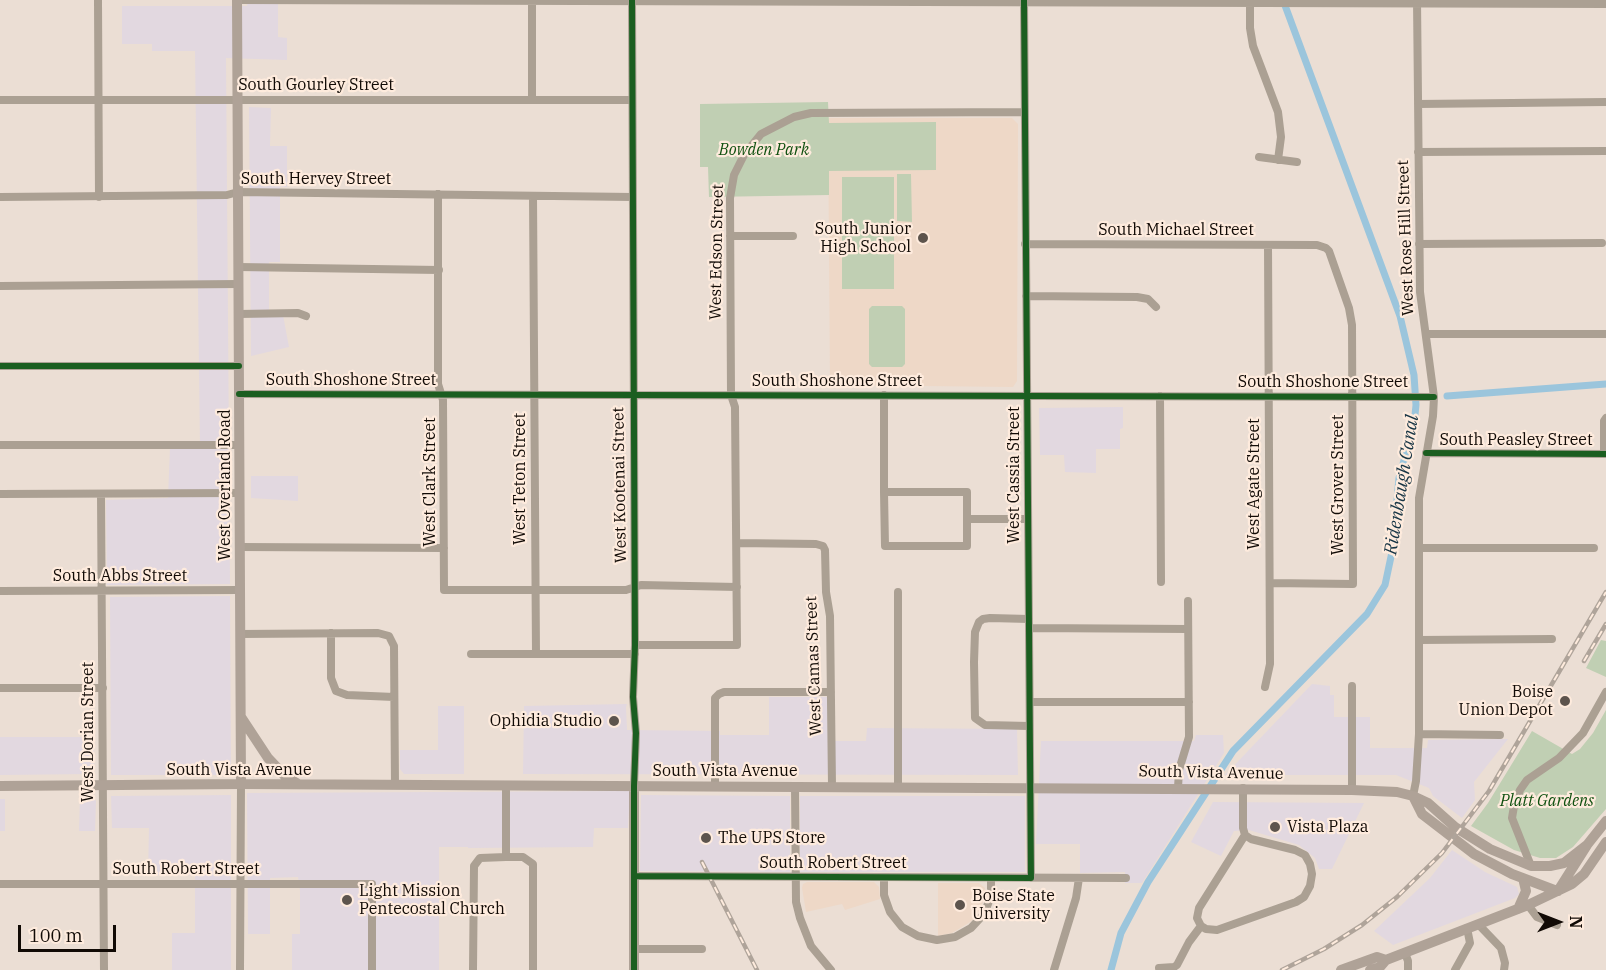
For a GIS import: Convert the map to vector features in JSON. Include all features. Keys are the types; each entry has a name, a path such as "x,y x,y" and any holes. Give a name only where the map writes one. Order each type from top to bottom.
{"main road":[{"name":"West Overland Road","path":"237,0 241,784"},
{"path":"241,717 268,758 284,775 298,785"},
{"name":"South Vista Avenue","path":"0,786 241,784 1352,790 1397,792 1413,796 1428,803 1455,827 1490,849 1531,866 1550,866 1564,862 1587,845"},
{"name":"West Kootenai Street","path":"634,786 634,970"},
{"path":"1413,796 1422,814 1464,846 1491,863 1557,891"},
{"path":"1557,891 1587,845 1606,821"},
{"path":"1370,970 1380,967 1386,960 1523,907 1572,884 1584,874 1606,842"},
{"path":"1523,878 1526,891 1523,907"},
{"path":"1341,970 1377,957 1386,960"}],"street":[{"path":"98,0 99,197"},
{"path":"237,0 1606,4"},
{"path":"532,0 532,99"},
{"name":"West Kootenai Street","path":"632,0 635,650 633,698 636,733 634,786"},
{"name":"West Cassia Street","path":"1024,1 1031,878"},
{"path":"1250,2 1253,46 1278,112 1281,137 1278,160"},
{"name":"West Rose Hill Street","path":"1413,796 1419,734 1419,498 1433,416 1434,397 1420,292 1417,2"},
{"name":"South Gourley Street","path":"0,100 632,100"},
{"path":"1418,104 1606,102"},
{"name":"West Edson Street","path":"635,650 737,645 735,407 731,395 730,198 734,175 744,155 761,134 794,117 811,113 1024,112"},
{"path":"1418,152 1606,151"},
{"path":"1259,157 1297,162"},
{"name":"South Hervey Street","path":"0,197 226,195 238,192 632,197"},
{"name":"West Clark Street","path":"438,194 438,384 443,400 444,590 535,589"},
{"name":"West Teton Street","path":"533,196 536,654"},
{"path":"730,236 793,236"},
{"path":"1419,244 1602,243"},
{"name":"South Michael Street","path":"1025,244 1317,245 1326,248"},
{"name":"West Agate Street","path":"1265,687 1270,664 1268,245"},
{"name":"West Grover Street","path":"1270,583 1353,584 1351,316 1331,255 1326,248"},
{"path":"239,267 439,270"},
{"path":"0,286 239,284"},
{"path":"1026,296 1137,297 1148,299 1156,307"},
{"path":"239,314 298,313 306,316"},
{"path":"1426,334 1606,334"},
{"path":"0,366 239,366"},
{"name":"South Shoshone Street","path":"239,394 1027,394 1434,397"},
{"path":"884,395 884,492 885,546 967,546 967,492 884,492"},
{"path":"1160,396 1161,582"},
{"path":"1605,454 1604,421 1606,418"},
{"path":"0,445 240,445"},
{"name":"South Peasley Street","path":"1426,453 1605,454"},
{"path":"0,494 240,494"},
{"name":"West Dorian Street","path":"101,494 104,970"},
{"path":"967,519 1028,519"},
{"name":"West Camas Street","path":"736,543 823,546 826,554 826,592 830,616 832,786"},
{"path":"240,548 444,548"},
{"path":"1419,548 1594,548"},
{"path":"535,589 626,590 641,585 737,587"},
{"name":"South Abbs Street","path":"0,591 240,590"},
{"path":"898,592 898,787"},
{"path":"1178,788 1179,770 1189,737 1188,601"},
{"path":"1029,726 985,725 975,718 975,632 979,622 990,618 1029,624 1188,629"},
{"path":"331,633 331,678 336,691 347,695 394,697"},
{"path":"240,634 378,633 389,636 394,646 395,785"},
{"path":"1419,640 1552,639"},
{"path":"471,654 635,650"},
{"path":"1352,686 1352,790"},
{"path":"0,688 103,687"},
{"path":"715,786 715,698 719,694 724,692 831,692"},
{"path":"1531,866 1512,818 1520,790 1527,780 1559,758 1583,733 1606,692"},
{"path":"1030,702 1189,702"},
{"path":"1419,734 1500,735"},
{"name":"West Overland Road","path":"240,970 241,784"},
{"path":"506,785 506,857"},
{"path":"795,786 796,902 805,933 831,970"},
{"path":"1243,788 1245,835 1251,839 1295,850 1305,855 1312,874 1310,886 1304,897 1296,902 1217,930 1206,929 1201,926 1197,918 1199,908 1245,835"},
{"path":"473,970 474,866 480,858 506,857 523,857 533,864 533,970"},
{"name":"South Robert Street","path":"634,876 1126,878"},
{"path":"884,877 884,895 890,912 902,927 918,936 937,940 955,937 978,921 984,914 991,896 991,878"},
{"path":"1054,970 1077,898 1079,878"},
{"name":"South Robert Street","path":"0,884 372,884 372,970"},
{"path":"1523,907 1537,917 1557,925"},
{"path":"1159,968 1177,965 1189,942 1201,926"},
{"path":"1455,970 1470,943 1472,926"},
{"path":"1472,926 1501,948 1505,963 1504,970"},
{"path":"634,949 702,949"},
{"path":"1405,953 1408,970"}],"shaded area":[{"path":"248,0 278,0 278,37 287,38 287,60 226,58 230,584 107,585 106,500 168,498 170,448 200,447 195,51 152,51 152,44 122,44 122,6 247,6"},
{"path":"249,107 271,108 270,146 287,146 287,187 280,187 280,262 269,262 269,310 282,310 289,347 251,356"},
{"name":"South Junior High School","path":"828,118 1012,118 1018,124 1017,381 1013,387 830,385"},
{"path":"1123,407 1120,449 1096,449 1096,473 1065,472 1064,455 1040,455 1039,408"},
{"path":"251,476 298,476 298,501 251,498"},
{"path":"230,596 231,775 111,775 110,597"},
{"path":"1312,684 1330,686 1330,695 1334,695 1334,717 1370,717 1370,748 1427,748 1428,740 1508,739 1474,782 1475,800 1462,818 1433,796 1429,788 1396,775 1225,775"},
{"path":"769,697 828,697 828,741 866,741 867,728 1017,729 1018,775 523,774 524,706 627,704 627,730 720,731 720,735 769,735"},
{"path":"438,706 464,706 464,774 404,774 400,769 400,750 438,750"},
{"path":"1196,735 1223,735 1224,753 1142,883 1125,883 1125,872 1080,873 1080,844 1036,844 1041,741 1194,741"},
{"path":"0,737 94,737 94,772 92,774 0,775"},
{"path":"630,791 628,828 594,828 593,847 439,847 439,970 292,970 292,934 300,934 298,877 270,878 270,934 248,934 247,793"},
{"path":"231,795 231,970 172,970 172,933 195,933 195,875 148,875 149,828 112,828 111,796"},
{"path":"641,795 790,796 790,872 640,871"},
{"path":"800,796 1025,796 1025,872 800,872"},
{"path":"80,797 92,797 96,801 95,831 79,831"},
{"path":"0,799 5,799 5,831 0,831"},
{"path":"1213,802 1364,803 1332,869 1319,869 1315,858 1299,845 1249,830 1234,831 1221,856 1191,842"},
{"path":"1452,850 1485,872 1517,887 1519,894 1515,898 1393,945 1374,931 1430,878"},
{"path":"807,882 874,882 879,887 880,899 845,910 842,904 806,912 802,888"},
{"name":"Boise State University","path":"938,883 979,883 985,888 984,900 972,921 952,933 938,936"}],"green space":[{"name":"Bowden Park","path":"828,102 829,123 936,122 936,170 829,171 829,195 709,197 708,167 700,167 700,104"},
{"path":"897,174 911,174 912,222 897,221"},
{"path":"842,177 894,177 894,289 842,289"},
{"path":"872,306 902,306 905,309 905,364 902,367 872,367 869,364 869,309"},
{"path":"1601,640 1606,641 1606,677 1586,668"},
{"name":"Platt Gardens","path":"1606,710 1606,809 1573,847 1556,858 1540,858 1514,850 1471,826 1488,803 1532,731 1572,754 1580,749 1593,733"}],"waterway":[{"name":"Ridenbaugh Canal","path":"1111,970 1121,933 1148,882 1233,751 1367,614 1385,585 1392,552 1399,478 1414,425 1416,405 1414,375 1400,316 1283,0"},
{"path":"1447,396 1606,384"}],"railway":[{"path":"1282,970 1324,949 1362,925 1397,897 1442,853 1489,791 1606,592"},
{"path":"1584,661 1606,624"},
{"path":"702,862 757,970"}],"cycle path":[{"path":"632,0 635,645 633,697 636,733 634,970"},
{"path":"634,876 1031,878 1024,0"},
{"path":"0,366 239,366"},
{"path":"239,394 1434,397"},
{"path":"1426,453 1606,454"}],"place":[{"name":"South Junior High School","path":"923,238"},
{"name":"Boise Union Depot","path":"1565,701"},
{"name":"Ophidia Studio","path":"614,721"},
{"name":"Vista Plaza","path":"1275,827"},
{"name":"The UPS Store","path":"706,838"},
{"name":"Light Mission Pentecostal Church","path":"347,900"},
{"name":"Boise State University","path":"960,905"}]}
